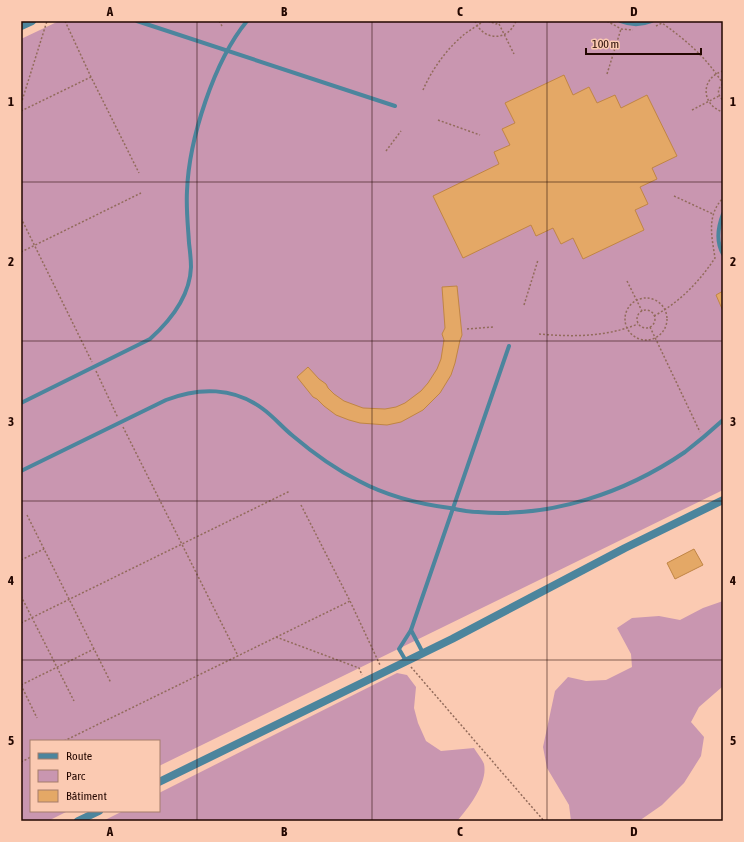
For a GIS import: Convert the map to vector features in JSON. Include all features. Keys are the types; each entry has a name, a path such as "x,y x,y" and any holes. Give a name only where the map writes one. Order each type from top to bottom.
{"street":[{"path":"21,26 32,21"},
{"path":"160,782 423,653 625,548 723,500"},
{"path":"78,821 97,812"}],"lane":[{"path":"137,21 395,106"},
{"path":"21,403 150,339 169,320 181,303 189,282 191,267 187,221 187,190 191,159 198,127 210,89 226,50 247,21"},
{"path":"620,21 633,24 641,24 652,21"},
{"path":"723,214 718,237 720,249 723,254"},
{"path":"406,661 399,649 411,630 510,346"},
{"path":"21,471 180,394 194,391 212,390 244,398 262,408 307,448 359,482 410,501 478,512 513,513 548,509 591,498 629,484 684,452 703,438 723,420"},
{"path":"411,630 423,653"}],"path":[{"path":"21,104 47,21"},
{"path":"65,21 90,77 139,173"},
{"path":"220,21 222,26"},
{"path":"475,21 481,31 492,36 504,35 510,31 516,21"},
{"path":"424,90 438,65 451,47 466,33 484,21"},
{"path":"488,21 493,24 499,24 502,21"},
{"path":"607,21 621,29 636,30"},
{"path":"656,26 662,23 681,36 710,64 723,84 719,88 719,96 723,100"},
{"path":"499,24 514,54"},
{"path":"606,74 621,29"},
{"path":"723,71 717,73 708,83 706,96 712,107 723,112"},
{"path":"21,111 90,77"},
{"path":"692,110 719,96"},
{"path":"438,120 480,135"},
{"path":"386,151 401,132"},
{"path":"21,252 141,193"},
{"path":"674,196 713,214"},
{"path":"654,316 665,310 682,297 706,271 715,258 710,232 713,214 723,198"},
{"path":"21,218 120,422 238,656"},
{"path":"524,305 538,260"},
{"path":"627,281 642,311"},
{"path":"642,299 653,300 658,302 665,310 667,315 666,326 656,338 645,340 639,339 634,337 627,328 626,312 632,304 637,301 642,299"},
{"path":"539,334 581,336 600,335 638,324 645,328 650,327 654,324 654,316 651,312 642,311"},
{"path":"638,324 638,315 642,311"},
{"path":"467,329 493,327"},
{"path":"650,327 703,438"},
{"path":"21,623 290,491"},
{"path":"301,505 350,601 383,673"},
{"path":"27,516 111,683"},
{"path":"21,560 44,549"},
{"path":"21,596 74,701"},
{"path":"66,740 350,601"},
{"path":"276,637 359,668 366,681"},
{"path":"37,718 21,685 94,649"},
{"path":"406,661 544,821"},
{"path":"21,762 30,758"}],"green space":[{"path":"59,21 723,21 723,490 160,766 160,740 30,740 30,812 66,812 48,821 21,821 21,39"},
{"path":"723,601 723,684 722,687 699,707 691,722 704,737 701,756 684,783 662,805 639,821 571,821 569,805 547,768 543,747 555,691 568,677 586,681 606,680 632,667 631,654 617,628 632,618 659,616 680,620 703,608"},
{"path":"397,673 407,675 416,687 414,708 418,723 426,741 441,751 474,748 484,764 483,779 480,787 472,802 457,821 103,821 121,812 160,812 160,792"}],"building":[{"path":"564,75 573,95 589,87 597,103 615,95 621,108 647,95 677,156 652,168 657,179 640,187 648,204 635,210 644,230 583,259 573,238 561,244 553,228 536,236 531,225 463,258 433,196 499,164 494,152 510,145 502,129 515,123 505,103"},
{"path":"457,286 462,335 455,363 451,375 440,393 423,410 401,422 387,425 360,423 336,415 313,397 297,377 308,367 334,394 344,401 363,408 385,409 396,407 405,403 421,391 437,369 441,359 444,340 442,334 445,328 442,287"},
{"path":"723,291 723,311 716,295"},
{"path":"694,549 703,565 675,579 667,563"}]}
